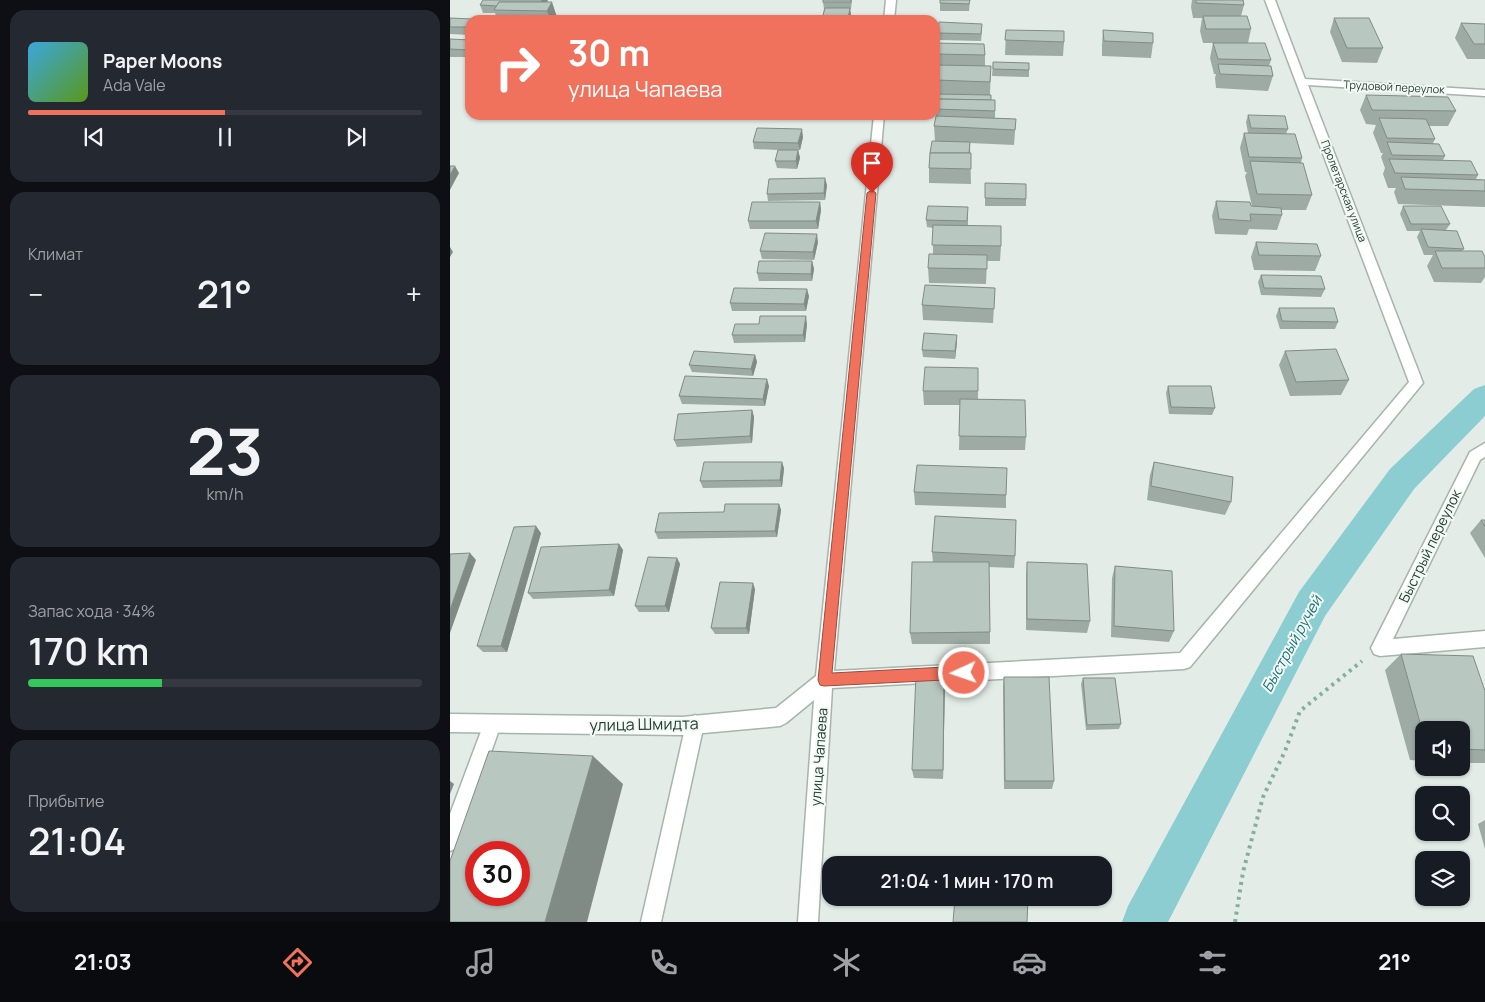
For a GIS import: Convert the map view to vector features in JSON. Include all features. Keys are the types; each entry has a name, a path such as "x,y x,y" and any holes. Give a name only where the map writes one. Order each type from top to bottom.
{"street":[{"path":"890,15 891,0"},
{"name":"Пролетарская улица","path":"824,680 1184,661 1416,383 1270,0"},
{"name":"Трудовой переулок","path":"1302,82 1485,93"},
{"name":"улица Чапаева","path":"808,922 824,680 879,120"},
{"name":"Быстрый переулок","path":"1380,648 1475,456 1485,449"},
{"path":"1380,648 1485,639"},
{"name":"улица Шмидта","path":"450,723 696,724 780,717 824,680"},
{"path":"450,841 492,724"},
{"path":"652,922 696,724"}],"path":[{"path":"1235,922 1243,872 1263,797 1285,751 1300,710 1333,682 1380,648"}],"building":[{"path":"483,0 542,0 541,2 499,2 497,6 480,5"},
{"path":"823,0 851,0 851,2 823,2"},
{"path":"940,0 970,0 969,4 940,3"},
{"path":"1196,0 1243,0 1244,5 1196,3"},
{"path":"499,2 552,2 547,11 494,10"},
{"path":"825,8 850,8 849,15 823,15"},
{"path":"1203,16 1247,16 1251,29 1206,29"},
{"path":"450,18 465,19 465,27 450,27"},
{"path":"1334,18 1369,18 1383,48 1347,48"},
{"path":"940,22 982,24 981,34 940,33"},
{"path":"1461,23 1485,24 1485,44 1474,44"},
{"path":"1006,30 1064,31 1064,42 1005,40"},
{"path":"1103,30 1153,33 1153,43 1104,41"},
{"path":"450,39 465,40 465,50 450,49"},
{"path":"940,43 984,44 985,55 940,54"},
{"path":"1213,43 1265,43 1271,60 1218,59"},
{"path":"993,62 1029,63 1029,70 993,69"},
{"path":"1218,64 1271,66 1273,76 1220,74"},
{"path":"940,65 991,66 990,82 940,80"},
{"path":"940,94 991,95 991,100 940,99"},
{"path":"1366,95 1448,97 1456,111 1372,110"},
{"path":"940,99 995,100 995,111 940,109"},
{"path":"1248,115 1285,116 1288,129 1251,128"},
{"path":"940,116 1016,119 1015,130 934,126 935,120 940,120"},
{"path":"1379,118 1426,119 1435,139 1387,138"},
{"path":"757,128 802,129 798,143 753,142"},
{"path":"1244,133 1295,134 1302,158 1249,157"},
{"path":"932,141 970,142 969,153 930,153"},
{"path":"1387,142 1439,144 1445,156 1392,155"},
{"path":"778,150 798,150 796,161 775,161"},
{"path":"930,153 971,153 971,169 929,168"},
{"path":"1389,159 1471,161 1478,175 1395,173"},
{"path":"1250,161 1303,163 1312,195 1257,194"},
{"path":"450,166 455,166 450,175"},
{"path":"1401,177 1485,180 1485,191 1405,189"},
{"path":"825,178 824,193 767,194 769,179"},
{"path":"985,183 1026,184 1026,199 985,198"},
{"path":"1216,201 1250,202 1251,206 1281,208 1282,215 1250,214 1251,221 1219,219"},
{"path":"752,202 820,202 816,221 748,221"},
{"path":"928,206 968,207 967,221 926,220"},
{"path":"1403,206 1441,206 1450,224 1411,224"},
{"path":"933,225 1001,226 1001,246 932,245"},
{"path":"1421,229 1457,231 1464,249 1428,247"},
{"path":"765,233 817,234 813,252 760,251"},
{"path":"1256,242 1317,244 1321,256 1259,255"},
{"path":"1435,251 1482,251 1485,257 1485,268 1442,268"},
{"path":"929,254 987,255 987,269 928,268"},
{"path":"759,261 812,261 811,274 757,273"},
{"path":"1261,275 1321,276 1325,289 1264,288"},
{"path":"925,285 995,288 994,309 922,305"},
{"path":"734,288 807,289 804,304 730,303"},
{"path":"1279,308 1334,308 1338,322 1282,321"},
{"path":"760,316 806,316 803,335 732,335 735,324 759,324"},
{"path":"924,333 957,335 955,351 922,350"},
{"path":"1336,349 1349,380 1296,382 1285,351"},
{"path":"694,351 755,355 751,369 689,365"},
{"path":"925,367 978,368 978,391 923,391"},
{"path":"685,376 767,379 763,399 679,396"},
{"path":"1168,386 1211,386 1215,408 1171,407"},
{"path":"960,399 1025,400 1026,437 959,436"},
{"path":"752,410 750,436 674,440 678,414"},
{"path":"704,462 782,462 780,480 700,481"},
{"path":"1154,462 1233,477 1231,502 1151,486"},
{"path":"917,465 1007,468 1006,495 914,492"},
{"path":"725,504 779,504 775,531 655,532 659,513 724,512"},
{"path":"935,516 1016,520 1015,556 932,552"},
{"path":"536,526 501,646 477,646 514,527"},
{"path":"619,544 609,590 528,593 541,547"},
{"path":"470,553 450,610 450,554"},
{"path":"648,557 677,558 665,606 635,606"},
{"path":"912,562 989,562 990,632 910,633"},
{"path":"1027,562 1087,564 1090,621 1027,619"},
{"path":"1115,566 1172,571 1174,631 1114,626"},
{"path":"720,582 753,583 746,628 711,628"},
{"path":"1401,654 1473,656 1485,691 1485,750 1470,749 1470,721 1420,721"},
{"path":"916,674 944,674 943,770 912,770"},
{"path":"1004,677 1049,677 1054,781 1005,781"},
{"path":"1083,678 1115,678 1121,724 1087,725"},
{"path":"489,751 593,756 545,922 450,922 450,861"},
{"path":"954,906 1028,906 1027,922 953,922"}],"waterway":[{"name":"Быстрый ручей","path":"1144,922 1312,604 1402,479 1485,397"}],"route":[{"path":"872,193 824,680 964,673"}]}
